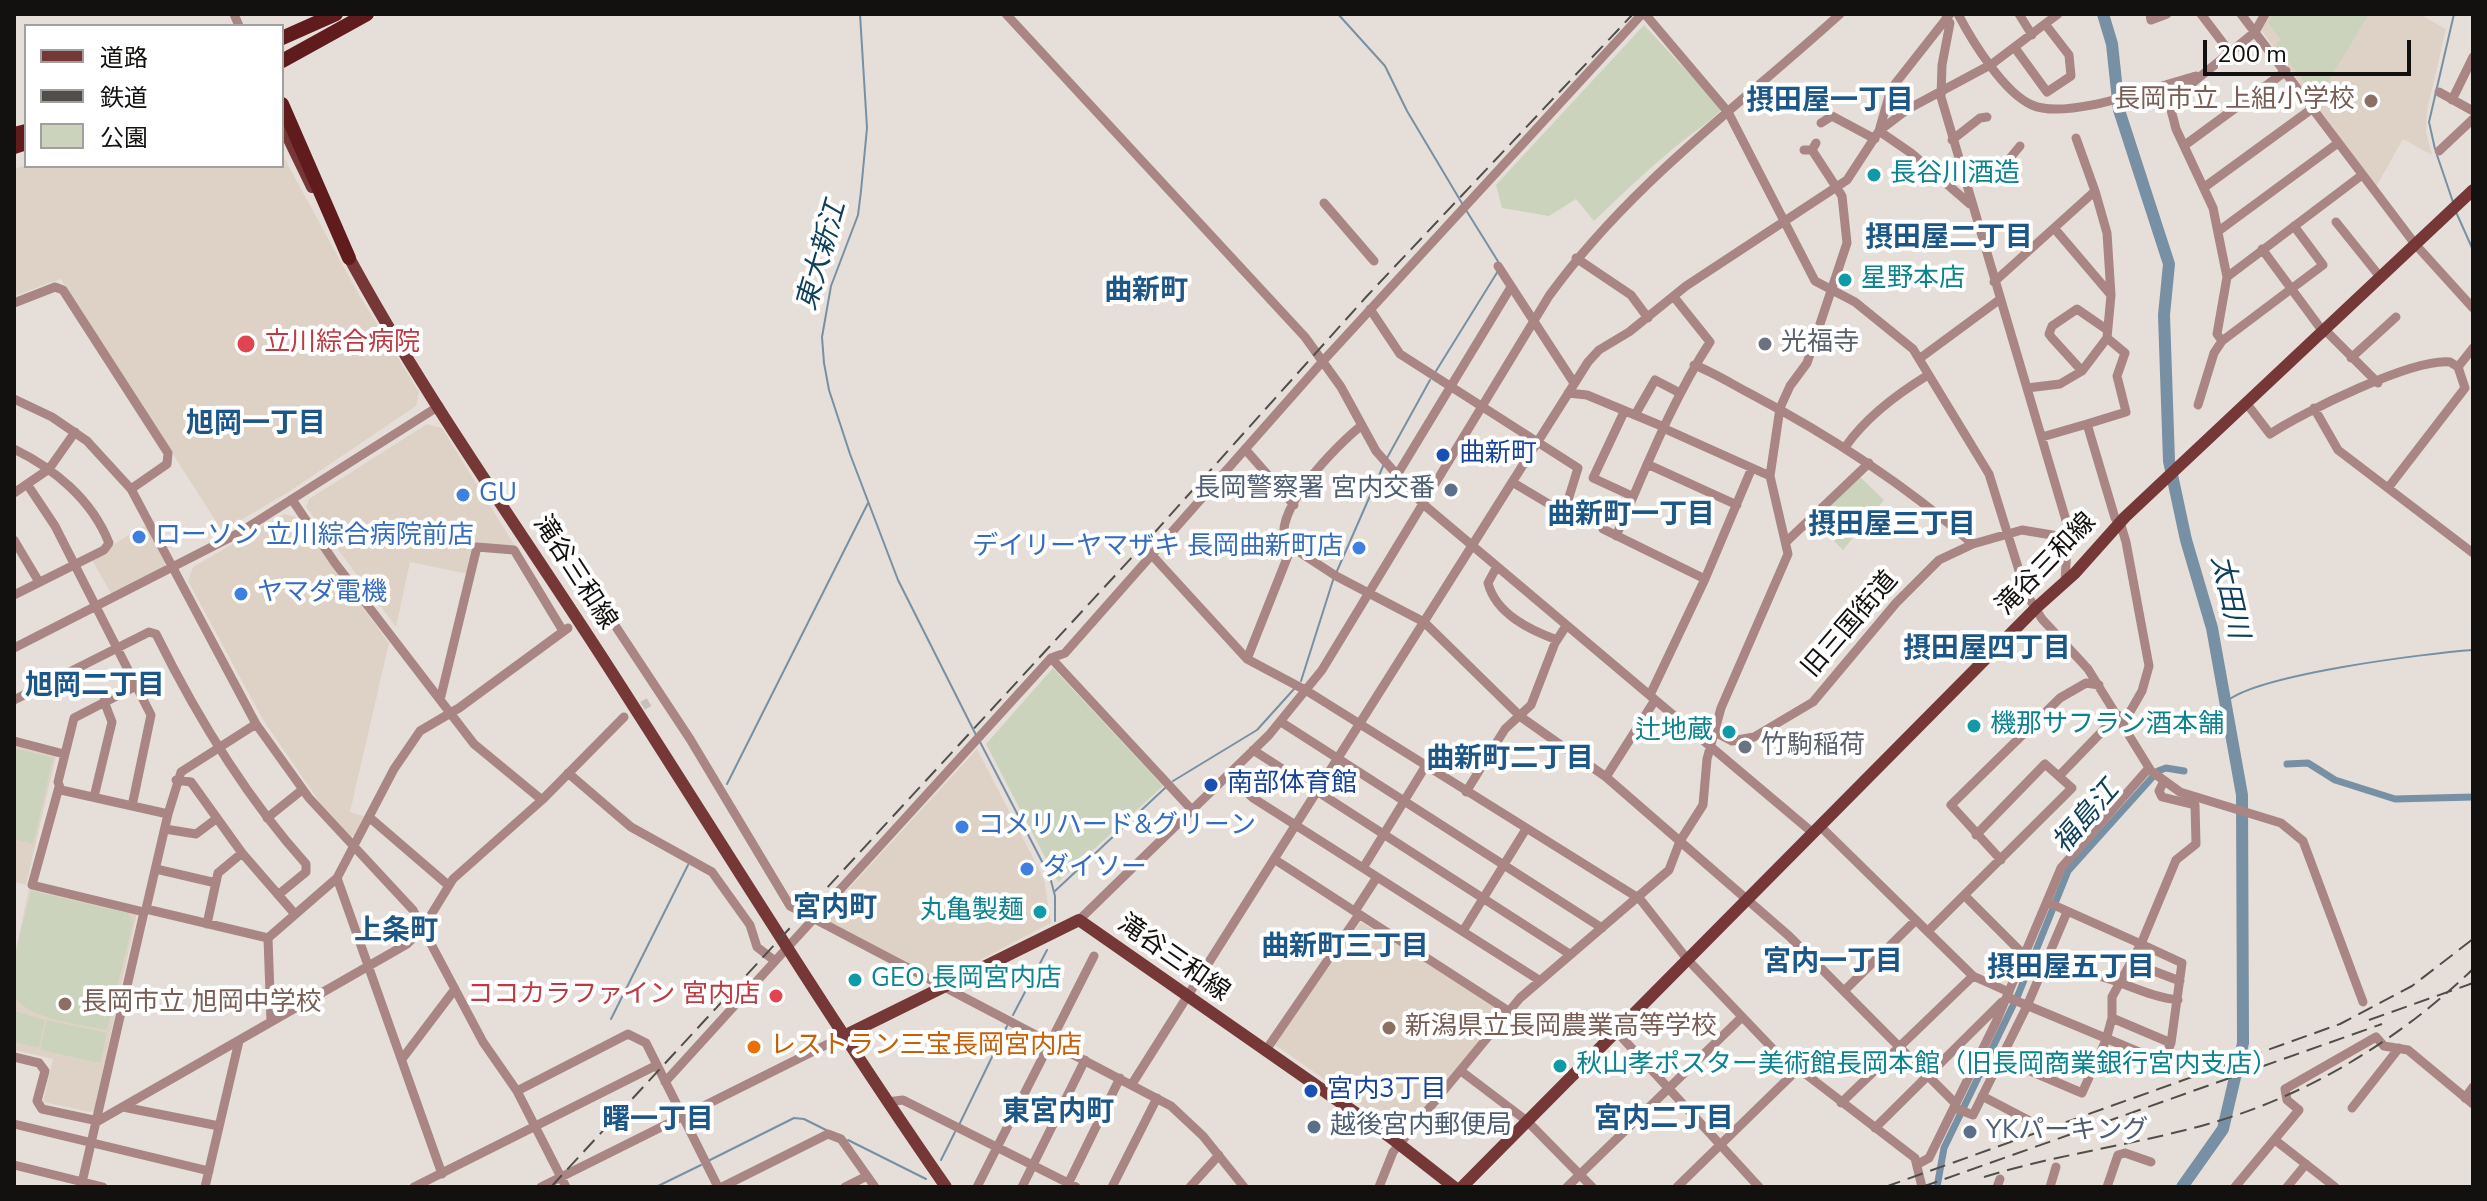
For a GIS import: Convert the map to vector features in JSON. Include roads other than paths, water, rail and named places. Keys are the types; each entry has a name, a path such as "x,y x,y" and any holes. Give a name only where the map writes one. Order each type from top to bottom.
{"highway":[{"path":"284,37 336,14"},
{"path":"284,51 367,14"},
{"path":"284,60 367,14"},
{"path":"284,109 349,258"}],"main road":[{"name":"滝谷三和線","path":"284,129 349,258 439,406 844,1036 946,1187"},
{"name":"滝谷三和線","path":"1462,1187 2037,607 2065,583 2153,489 2325,332 2473,190"},
{"name":"滝谷三和線","path":"844,1036 1079,920 1399,1144 1454,1187"}],"street":[{"path":"1006,14 1323,361 1376,451 1423,504 1711,748 1817,830 1973,976 2026,1005 2159,1062 2165,1061 2178,1000 2180,959 2056,906"},
{"path":"665,1082 1051,658 1065,653 1138,572 1150,553 1370,309 1420,259 1644,14 1728,112 1815,281 1834,289 1891,329 1919,359 1989,474 1999,498 2020,579 2042,619 2079,657 2121,719 2150,770 2161,781 2203,800 2277,821 2294,831 2307,848 2363,1002"},
{"path":"1079,920 1281,722 1307,691 1370,594 1534,321 1576,258 1616,213 1840,14"},
{"path":"1958,14 2009,88 2033,105 2057,109 2084,105 2199,76"},
{"path":"2019,14 2032,35"},
{"path":"1132,1084 1574,383 1599,350 1784,222 1838,189 1877,135 1908,109 1992,64 2058,14"},
{"path":"2150,14 2151,20 2167,14"},
{"path":"2201,14 2229,51"},
{"path":"2241,14 2415,244 2473,308"},
{"path":"2222,341 2217,334 2227,277 2220,230 2206,186 2185,145 2169,102 2255,32 2265,14"},
{"path":"1948,16 1950,23 1942,65 1942,90 1952,140 2070,538 2065,583"},
{"path":"1877,135 1891,89 1948,16"},
{"path":"2015,48 2047,92 2071,76 2069,55 2045,24"},
{"path":"2452,100 2473,57"},
{"path":"2185,145 2286,71"},
{"path":"2439,92 2473,111"},
{"path":"2206,186 2313,108"},
{"path":"1821,123 1832,116 1877,135 1918,159 1972,207"},
{"path":"1952,140 1980,118 1987,117"},
{"path":"2439,151 2473,119"},
{"path":"2027,388 2060,384 2082,371 2107,334 2111,295 2107,233 2076,138"},
{"path":"2220,230 2338,143"},
{"path":"1962,174 1997,174 2020,146"},
{"path":"1379,1187 1399,1144 1539,980 1568,953 1640,899 1669,870 1680,841 1703,805 1711,748 1721,708 1788,554 1770,476 1780,408 1790,386 1807,363 1847,243 1843,201 1811,148"},
{"path":"2227,277 2362,175"},
{"path":"1994,282 2095,191"},
{"path":"1324,203 1374,261"},
{"path":"2336,222 2381,278"},
{"path":"2198,405 2214,353 2222,341 2323,265 2294,226"},
{"path":"2054,228 2111,295"},
{"path":"2262,249 2325,332 2378,383"},
{"path":"1576,258 1618,290 1631,295 1648,318"},
{"path":"1498,266 1574,383"},
{"path":"14,303 55,287 63,290 159,440 169,457 167,464 131,489"},
{"path":"1397,475 1448,386 1511,287"},
{"path":"1616,536 1663,428 1694,365 1710,342 1674,297"},
{"path":"1919,359 1999,300"},
{"path":"1370,309 1400,354 1578,468 1564,513 1512,482"},
{"path":"2042,437 2126,412 2117,376 2125,353 2118,343 2077,309 2052,326 2049,334 2082,371"},
{"path":"2351,358 2396,317"},
{"path":"2458,367 2473,348"},
{"path":"2247,404 2270,434 2314,408 2378,383 2439,362 2458,367"},
{"path":"1694,365 1780,408 1846,446 1888,480 1918,497 1973,544"},
{"path":"2388,488 2465,388 2458,367"},
{"path":"1846,446 1860,426 1890,400 1928,375"},
{"path":"1635,415 1649,384 1655,380 1680,393"},
{"path":"1568,393 1587,395 1770,476"},
{"path":"14,399 75,432 101,453 131,489 256,724 302,790 404,900 423,928 483,1042 517,1091 563,1182"},
{"path":"14,648 173,568 293,501 439,406"},
{"path":"2314,408 2331,443 2473,553"},
{"path":"1624,412 1593,478 1632,496"},
{"path":"2059,776 2121,719 2145,682 2149,658 2120,522 2115,518 2087,424"},
{"path":"1361,426 1333,447 1294,505 1283,532 1291,548 1424,622 1521,717 1606,777 1747,900 1929,1075 1956,1107 1969,1114 1973,1115 2002,1059 2042,969 2065,862 2150,770"},
{"path":"14,493 49,469 75,432"},
{"path":"14,449 49,469 78,496 109,543 104,550 14,595"},
{"path":"1245,449 1294,505"},
{"path":"1786,542 1869,463"},
{"path":"1647,464 1737,505"},
{"path":"1606,777 1652,698 1751,470"},
{"path":"27,484 55,526 152,717 132,806"},
{"path":"293,501 335,563 482,752 542,800"},
{"path":"1603,529 1705,579"},
{"name":"旧三国街道","path":"1715,732 1732,741 1754,737 1813,702 1933,564 1973,544 2006,534 2033,530 2070,538"},
{"path":"14,540 39,582"},
{"path":"271,1022 268,938 337,878 416,736 566,630 514,550 477,547 441,696"},
{"path":"1247,659 1291,548"},
{"path":"1150,553 1247,659 1307,691 1640,899 1687,959 1797,1070 1918,1164 1922,1187"},
{"path":"1496,568 1488,583 1495,598 1521,623 1557,640"},
{"path":"589,586 660,694 783,899 811,921 1157,1098 1185,1118 1244,1187"},
{"path":"593,611 603,605"},
{"path":"1466,792 1505,729 1521,717 1535,699 1557,640 1566,626"},
{"path":"14,700 149,632 156,634 218,748 267,818 308,867 278,895"},
{"path":"1051,658 1192,810"},
{"path":"2001,860 1952,811 1953,803 2060,698 2082,684 2099,685"},
{"path":"136,686 75,716 32,885 268,938"},
{"path":"649,702 660,694"},
{"path":"94,797 112,722 104,701"},
{"path":"14,1057 39,1063 45,1071 37,1101 42,1109 98,1121 400,948 423,928 448,885 542,800 624,717"},
{"path":"1281,722 1602,928"},
{"path":"82,1185 176,780 185,769 256,724"},
{"path":"14,741 64,754"},
{"path":"1253,750 1568,953"},
{"path":"1928,931 1966,897 2072,788 2045,764 1976,835"},
{"path":"1363,868 1406,803 1425,767"},
{"path":"568,773 631,827 712,872 750,925 757,947 775,961"},
{"path":"1228,775 1253,798 1539,980"},
{"path":"176,780 191,782 242,853 294,913"},
{"path":"2002,1059 2082,1093 2106,1040 2112,1018 2112,997 2118,982 2141,944 2176,860 2196,844 2195,805 2162,797 2159,791 2161,781"},
{"path":"59,787 168,814"},
{"path":"267,818 302,790"},
{"path":"369,817 448,885"},
{"path":"165,829 196,834 216,819"},
{"path":"1463,931 1526,829"},
{"path":"207,924 221,870 242,853"},
{"path":"1274,859 1510,1012"},
{"path":"156,869 216,883"},
{"path":"1266,1050 1377,877"},
{"path":"337,878 442,1174"},
{"path":"1966,897 2024,955"},
{"path":"1918,1164 1929,1158 2008,996 2024,955 2056,906"},
{"path":"1844,991 1916,920"},
{"path":"977,1187 1094,956"},
{"path":"2130,962 2180,981"},
{"path":"2042,969 2060,976 2095,974 2152,995 2178,1000"},
{"path":"1841,1103 1973,976"},
{"path":"402,1059 455,989"},
{"path":"1875,1128 2008,996"},
{"path":"1567,1187 1742,1017"},
{"path":"2112,1018 2171,1043"},
{"path":"1616,1031 1759,1187"},
{"path":"517,1091 628,1034 646,1043 720,1187 828,1134 841,1139 875,1187"},
{"path":"541,1187 563,1182 844,1036"},
{"path":"2235,1187 2299,1110 2287,1100 2285,1089 2376,1037 2384,1046 2408,1050 2469,1101 2473,1087"},
{"path":"205,1187 239,1041"},
{"path":"2352,1108 2399,1048"},
{"path":"1022,1187 1085,1060"},
{"path":"414,1187 657,1065"},
{"path":"1677,1187 1797,1070"},
{"path":"1461,1071 1527,1121 1592,1187"},
{"path":"887,1102 903,1100 1071,1186 1120,1078"},
{"path":"1982,1096 2028,1120"},
{"path":"1112,1187 1157,1098"},
{"path":"123,1107 219,1126"},
{"path":"14,1124 209,1171"},
{"path":"2275,1140 2335,1187"},
{"path":"2107,1187 2118,1155 2125,1153 2151,1162"},
{"path":"1190,1187 1219,1155"},
{"path":"2287,1187 2306,1164"},
{"path":"14,1165 82,1185 103,1187"},
{"path":"2050,1187 2056,1167"},
{"path":"845,1187 867,1176"},
{"path":"1432,1187 1441,1176"}],"waterway":[{"name":"東大新江","path":"860,14 867,128 861,191 858,215 831,286 822,337 824,363 829,390 850,454 898,580 976,735"},
{"path":"1338,14 1385,66 1407,111 1463,205"},
{"name":"太田川","path":"2103,14 2112,44 2119,110 2169,264 2164,315 2169,461 2186,540 2212,628 2242,795 2243,1043 2223,1129 2182,1187"},
{"path":"2435,149 2429,122 2454,14"},
{"path":"2437,155 2453,202"},
{"path":"1466,210 1499,263"},
{"path":"2456,212 2473,250"},
{"path":"1436,371 1498,271"},
{"path":"1387,458 1430,380"},
{"path":"1337,571 1384,464"},
{"path":"727,784 868,503"},
{"path":"1301,681 1334,577"},
{"path":"2224,704 2240,693 2302,675 2381,661 2473,650"},
{"path":"1173,781 1257,730 1294,689"},
{"path":"979,740 1050,877 1055,896 1055,921"},
{"name":"福島江","path":"2287,764 2308,763 2335,780 2395,799 2473,797"},
{"name":"福島江","path":"1937,1187 1944,1148 2018,995 2068,871 2158,771 2166,768 2184,771"},
{"path":"1055,891 1165,788"},
{"path":"611,1019 688,865"},
{"path":"1013,1015 1047,950"},
{"path":"959,1125 1007,1026"},
{"path":"710,1160 794,1118 804,1119 828,1131"},
{"path":"941,1160 955,1132"},
{"path":"848,1140 926,1179"},
{"path":"656,1187 701,1165"}],"tunnel":[{"path":"631,713 649,702"}],"railway":[{"path":"551,1187 1146,542 1367,296 1633,14"},
{"path":"1885,1187 2340,1024 2412,986 2473,939"},
{"path":"1984,1177 2208,1124 2281,1098 2350,1063 2383,1042 2473,969"},
{"path":"2369,1020 2473,983"},
{"path":"1922,1187 2382,1024"}],"place":[{"name":"長岡市立 上組小学校","path":"2371,101"},
{"name":"長谷川酒造","path":"1874,175"},
{"name":"星野本店","path":"1845,280"},
{"name":"立川綜合病院","path":"246,344"},
{"name":"光福寺","path":"1765,344"},
{"name":"曲新町","path":"1443,455"},
{"name":"長岡警察署 宮内交番","path":"1451,490"},
{"name":"GU","path":"463,495"},
{"name":"ローソン 立川綜合病院前店","path":"139,537"},
{"name":"デイリーヤマザキ 長岡曲新町店","path":"1359,548"},
{"name":"ヤマダ電機","path":"241,594"},
{"name":"機那サフラン酒本舗","path":"1974,726"},
{"name":"辻地蔵","path":"1729,732"},
{"name":"竹駒稲荷","path":"1745,747"},
{"name":"南部体育館","path":"1211,785"},
{"name":"コメリハード&グリーン","path":"962,827"},
{"name":"ダイソー","path":"1027,869"},
{"name":"丸亀製麺","path":"1040,912"},
{"name":"GEO 長岡宮内店","path":"855,980"},
{"name":"ココカラファイン 宮内店","path":"776,996"},
{"name":"長岡市立 旭岡中学校","path":"65,1004"},
{"name":"新潟県立長岡農業高等学校","path":"1389,1028"},
{"name":"レストラン三宝長岡宮内店","path":"754,1047"},
{"name":"秋山孝ポスター美術館長岡本館（旧長岡商業銀行宮内支店）","path":"1560,1066"},
{"name":"宮内3丁目","path":"1311,1091"},
{"name":"越後宮内郵便局","path":"1314,1127"},
{"name":"YKパーキング","path":"1970,1132"}],"district":[{"name":"摂田屋一丁目","path":"1830,102"},
{"name":"摂田屋二丁目","path":"1949,239"},
{"name":"曲新町","path":"1146,292"},
{"name":"旭岡一丁目","path":"256,425"},
{"name":"曲新町一丁目","path":"1631,516"},
{"name":"摂田屋三丁目","path":"1892,526"},
{"name":"摂田屋四丁目","path":"1987,650"},
{"name":"旭岡二丁目","path":"95,687"},
{"name":"曲新町二丁目","path":"1510,760"},
{"name":"宮内町","path":"835,909"},
{"name":"上条町","path":"396,932"},
{"name":"曲新町三丁目","path":"1345,948"},
{"name":"宮内一丁目","path":"1833,963"},
{"name":"摂田屋五丁目","path":"2071,969"},
{"name":"東宮内町","path":"1058,1113"},
{"name":"宮内二丁目","path":"1664,1120"},
{"name":"曙一丁目","path":"658,1121"}]}
